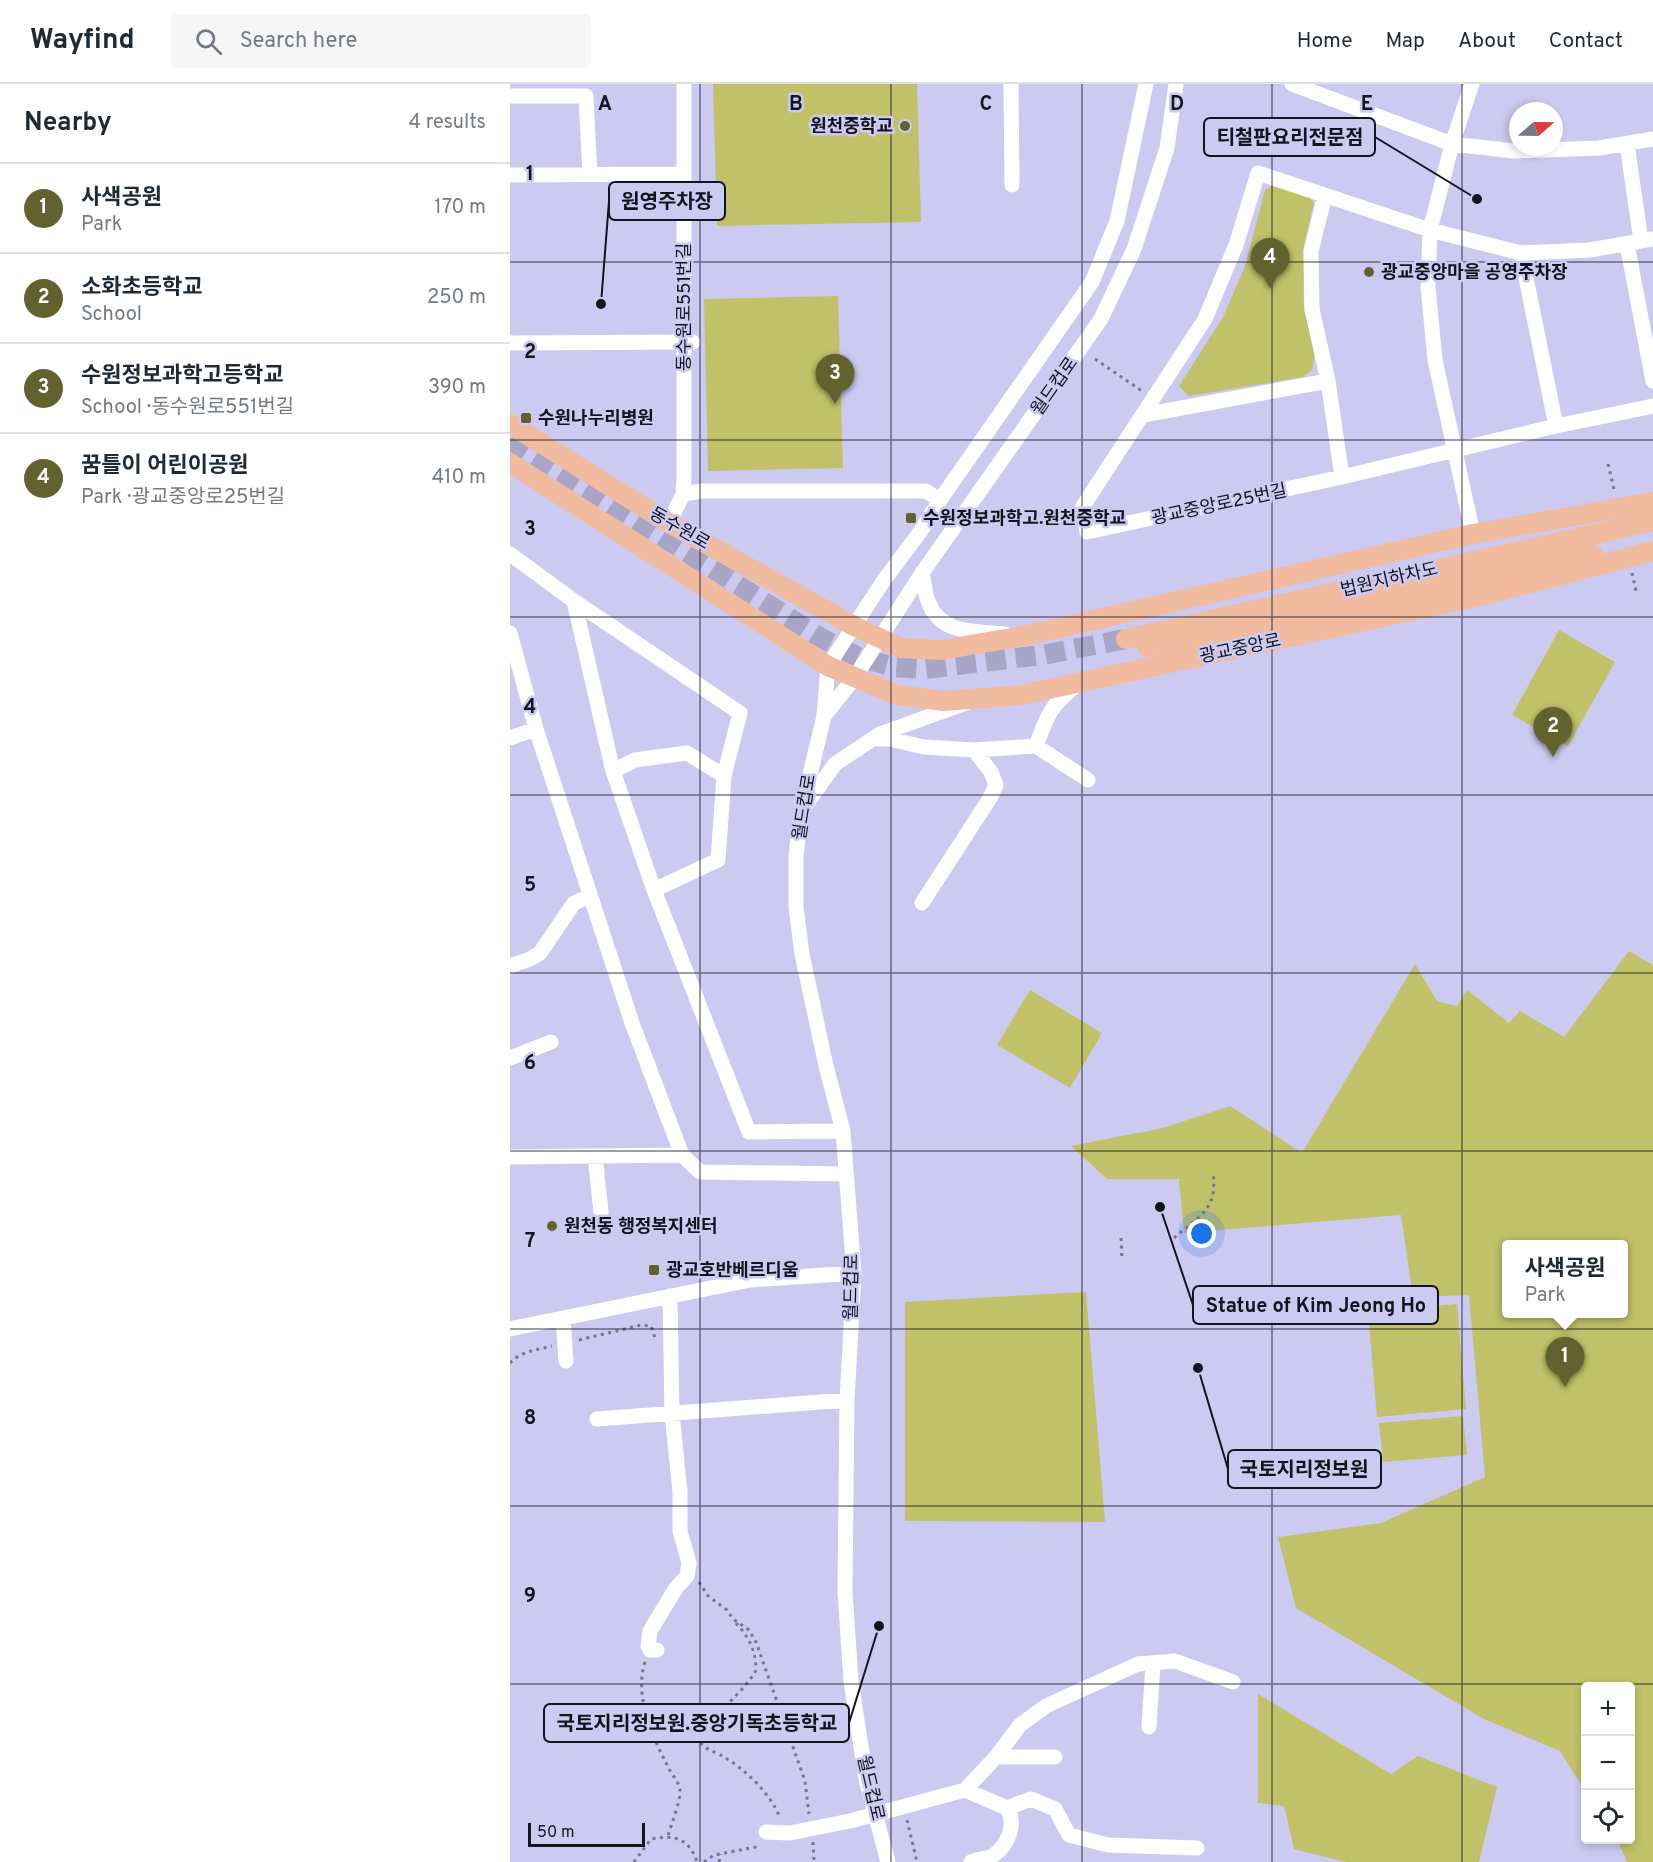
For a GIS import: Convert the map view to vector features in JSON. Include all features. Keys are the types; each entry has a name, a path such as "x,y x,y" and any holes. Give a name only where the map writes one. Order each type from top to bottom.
{"main road":[{"name":"동수원로","path":"510,424 669,522 854,626"},
{"name":"동수원로","path":"510,463 828,666"},
{"path":"854,626 901,648 941,650 1023,636 1473,534 1653,502"},
{"name":"법원지하차도","path":"1653,521 1126,645 1442,588 1653,539"},
{"name":"광교중앙로","path":"828,666 897,695 944,701 1021,695 1480,596 1653,551"}],"street":[{"name":"동수원로551번길","path":"669,522 683,494 688,343 684,84"},
{"path":"1011,84 1012,185"},
{"name":"월드컵로","path":"888,1862 866,1779 851,1681 845,1592 848,1400 854,1273 843,1131 826,1066 802,954 796,908 796,855 801,812 824,716 828,666 884,580 920,532 1092,282 1117,221 1146,84"},
{"name":"월드컵로","path":"824,716 855,677 922,573 1101,319 1134,249 1167,148 1176,84"},
{"path":"1293,84 1452,144 1514,151 1599,148 1653,139"},
{"path":"1472,84 1452,144 1430,230 1428,287 1435,360 1453,452 1473,534"},
{"path":"510,96 586,96 590,175"},
{"path":"1626,144 1640,241 1653,381"},
{"name":"광교중앙로25번길","path":"1640,241 1590,250 1521,253 1430,230 1258,173 1236,245 1205,319 1083,506 1088,532 1653,406"},
{"path":"510,175 684,174"},
{"path":"1325,195 1311,251 1312,309 1328,381 1342,477"},
{"path":"1521,253 1556,426"},
{"path":"510,343 688,343"},
{"path":"1143,416 1328,381"},
{"path":"683,494 702,491 926,491 940,500"},
{"path":"510,554 574,602 740,713 724,776 718,860 654,890"},
{"path":"922,573 928,601 936,618 954,629 1023,636"},
{"path":"574,602 613,771 654,890 749,1132 843,1131"},
{"path":"510,633 536,729 590,896 632,1023 682,1155 700,1172 846,1174"},
{"path":"1036,746 1046,718 1057,700 1079,683"},
{"path":"801,812 835,764 880,734 979,698"},
{"path":"510,738 536,729"},
{"path":"873,739 889,739 924,747 974,750 1036,746 1088,780"},
{"path":"922,903 990,798 996,785 991,772 974,750"},
{"path":"613,771 635,760 687,753 724,776"},
{"path":"510,966 540,953 574,903 590,896"},
{"path":"510,1058 551,1042"},
{"path":"510,1157 682,1155"},
{"path":"595,1156 601,1212"},
{"path":"510,1329 750,1280 854,1273"},
{"path":"651,1655 648,1646 650,1630 676,1588 687,1576 689,1563 680,1532 680,1492 672,1413 670,1296"},
{"path":"563,1318 566,1361"},
{"path":"597,1419 848,1400"},
{"path":"766,1832 790,1833 812,1829 877,1815 965,1790 996,1757 1020,1725 1046,1706 1138,1664 1175,1661 1233,1682"},
{"path":"1149,1727 1153,1663"},
{"path":"996,1757 1055,1757"},
{"path":"965,1790 1007,1808 1011,1815 1012,1825 1008,1838 996,1854 971,1862"},
{"path":"1007,1808 1031,1799 1055,1809 1069,1835 1108,1845 1197,1848"}],"path":[{"path":"1095,359 1153,399"},
{"path":"1174,1238 1209,1208 1215,1190 1213,1172"},
{"path":"1121,1238 1122,1258"},
{"path":"510,1363 516,1357 526,1353 641,1325"},
{"path":"684,1579 699,1582 708,1596 727,1610 752,1646 756,1656 756,1670 738,1693 715,1715 707,1719 698,1730 698,1737 702,1746 736,1764 774,1804 784,1831 780,1838 764,1846 721,1854 708,1858 704,1862"},
{"path":"733,1619 749,1630 766,1669 805,1781 814,1862"},
{"path":"651,1655 640,1683 643,1705 668,1768 680,1791 668,1836"},
{"path":"903,1806 917,1862"},
{"path":"634,1862 651,1839 669,1836 686,1844 697,1862"},
{"path":"720,1862 721,1854"}],"shaded area":[{"path":"713,84 917,84 921,222 717,226"},
{"path":"1275,185 1307,195 1314,203 1303,250 1304,309 1315,355 1312,370 1303,377 1189,396 1179,386 1223,317 1245,266 1265,190"},
{"path":"838,296 843,468 708,471 704,299"},
{"path":"1559,630 1615,662 1568,746 1512,715"},
{"path":"1629,951 1653,965 1653,1862 1627,1862 1619,1844 1635,1844 1635,1682 1581,1682 1581,1785 1560,1751 1484,1719 1296,1608 1278,1537 1381,1523 1485,1477 1469,1295 1413,1297 1401,1215 1184,1233 1179,1179 1107,1179 1071,1146 1163,1128 1230,1106 1302,1153 1415,964 1437,1001 1457,1006 1467,990 1509,1023 1520,1011 1564,1037"},
{"path":"1030,990 1102,1033 1070,1088 997,1045"},
{"path":"1086,1292 1105,1522 905,1521 905,1302"},
{"path":"1457,1304 1466,1409 1377,1417 1368,1312"},
{"path":"1463,1416 1467,1455 1383,1462 1379,1423"},
{"path":"1258,1694 1391,1774 1418,1756 1497,1787 1479,1862 1346,1862 1294,1849 1284,1806 1258,1803"}],"tunnel":[{"path":"510,440 821,638 858,657 894,667 925,669 1042,655 1126,639"}],"place":[{"name":"원천중학교","path":"905,126"},
{"name":"티철판요리전문점","path":"1477,199"},
{"name":"광교중앙마을 공영주차장","path":"1369,272"},
{"name":"꿈틀이 어린이공원","path":"1270,288"},
{"name":"원영주차장","path":"601,304"},
{"name":"수원정보과학고등학교","path":"835,404"},
{"name":"수원나누리병원","path":"526,418"},
{"name":"수원정보과학고.원천중학교","path":"911,518"},
{"name":"소화초등학교","path":"1553,757"},
{"name":"Statue of Kim Jeong Ho","path":"1160,1207"},
{"name":"원천동 행정복지센터","path":"552,1226"},
{"name":"광교호반베르디움","path":"654,1270"},
{"name":"국토지리정보원","path":"1198,1368"},
{"name":"사색공원","path":"1565,1387"},
{"name":"국토지리정보원.중앙기독초등학교","path":"879,1626"}]}
